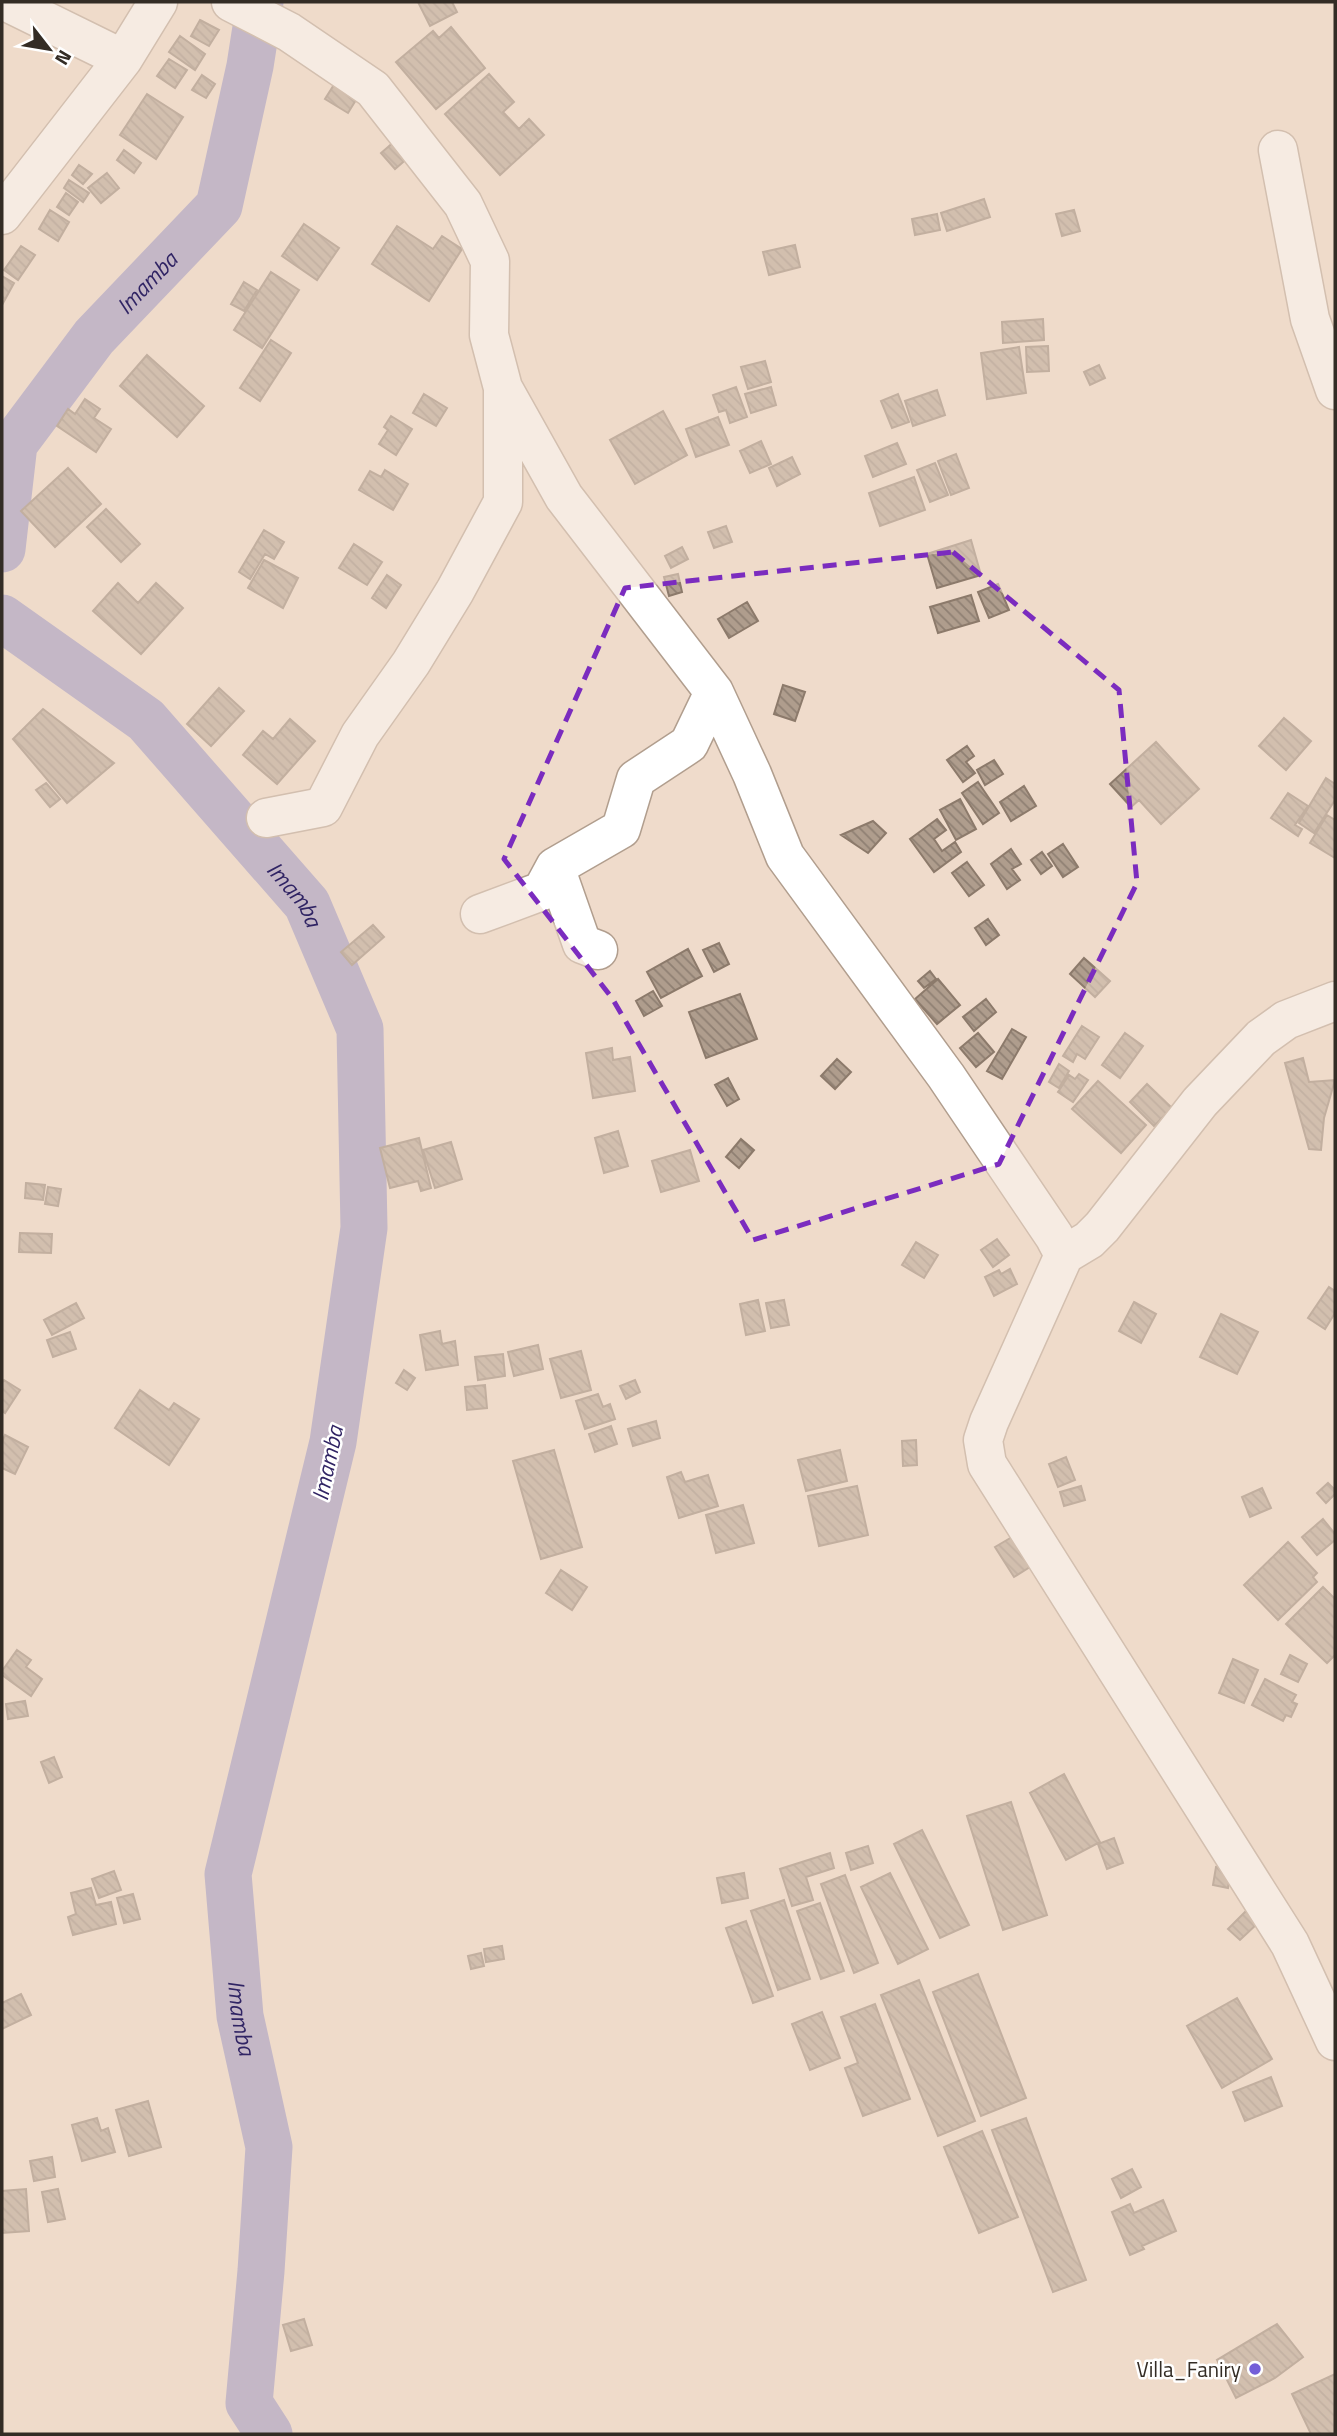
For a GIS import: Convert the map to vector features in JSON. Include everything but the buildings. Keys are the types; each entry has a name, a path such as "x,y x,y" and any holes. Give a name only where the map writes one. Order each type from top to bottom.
{"street":[{"path":"7,2 123,59"},
{"path":"2,215 123,59 158,2"},
{"path":"231,2 289,33 373,89 463,204 490,261 489,335 503,388 564,497 714,692 752,774 785,856 946,1076 1054,1236 1064,1255"},
{"path":"1278,150 1310,319 1335,390"},
{"path":"266,818 323,807 360,734 411,663 456,592 503,502 503,388"},
{"path":"480,914 542,891 555,867 621,829 636,779 689,744 714,692"},
{"path":"555,867 582,944 598,950"},
{"path":"1335,1001 1286,1020 1261,1038 1200,1102 1102,1227 1089,1240 1064,1255 983,1440 987,1464 1290,1944 1335,2041"}],"highlighted area":[{"path":"953,552 1119,690 1137,883 999,1164 753,1240 612,998 504,859 625,588"}],"waterway":[{"name":"Imamba","path":"2,549 14,444 94,337 219,206 250,66 260,2"},
{"name":"Imamba","path":"2,618 146,720 307,904 360,1029 364,1228 333,1442 228,1874 240,2016 269,2147 249,2403 269,2434"}],"place":[{"name":"Villa_Faniry","path":"1255,2369"}]}
